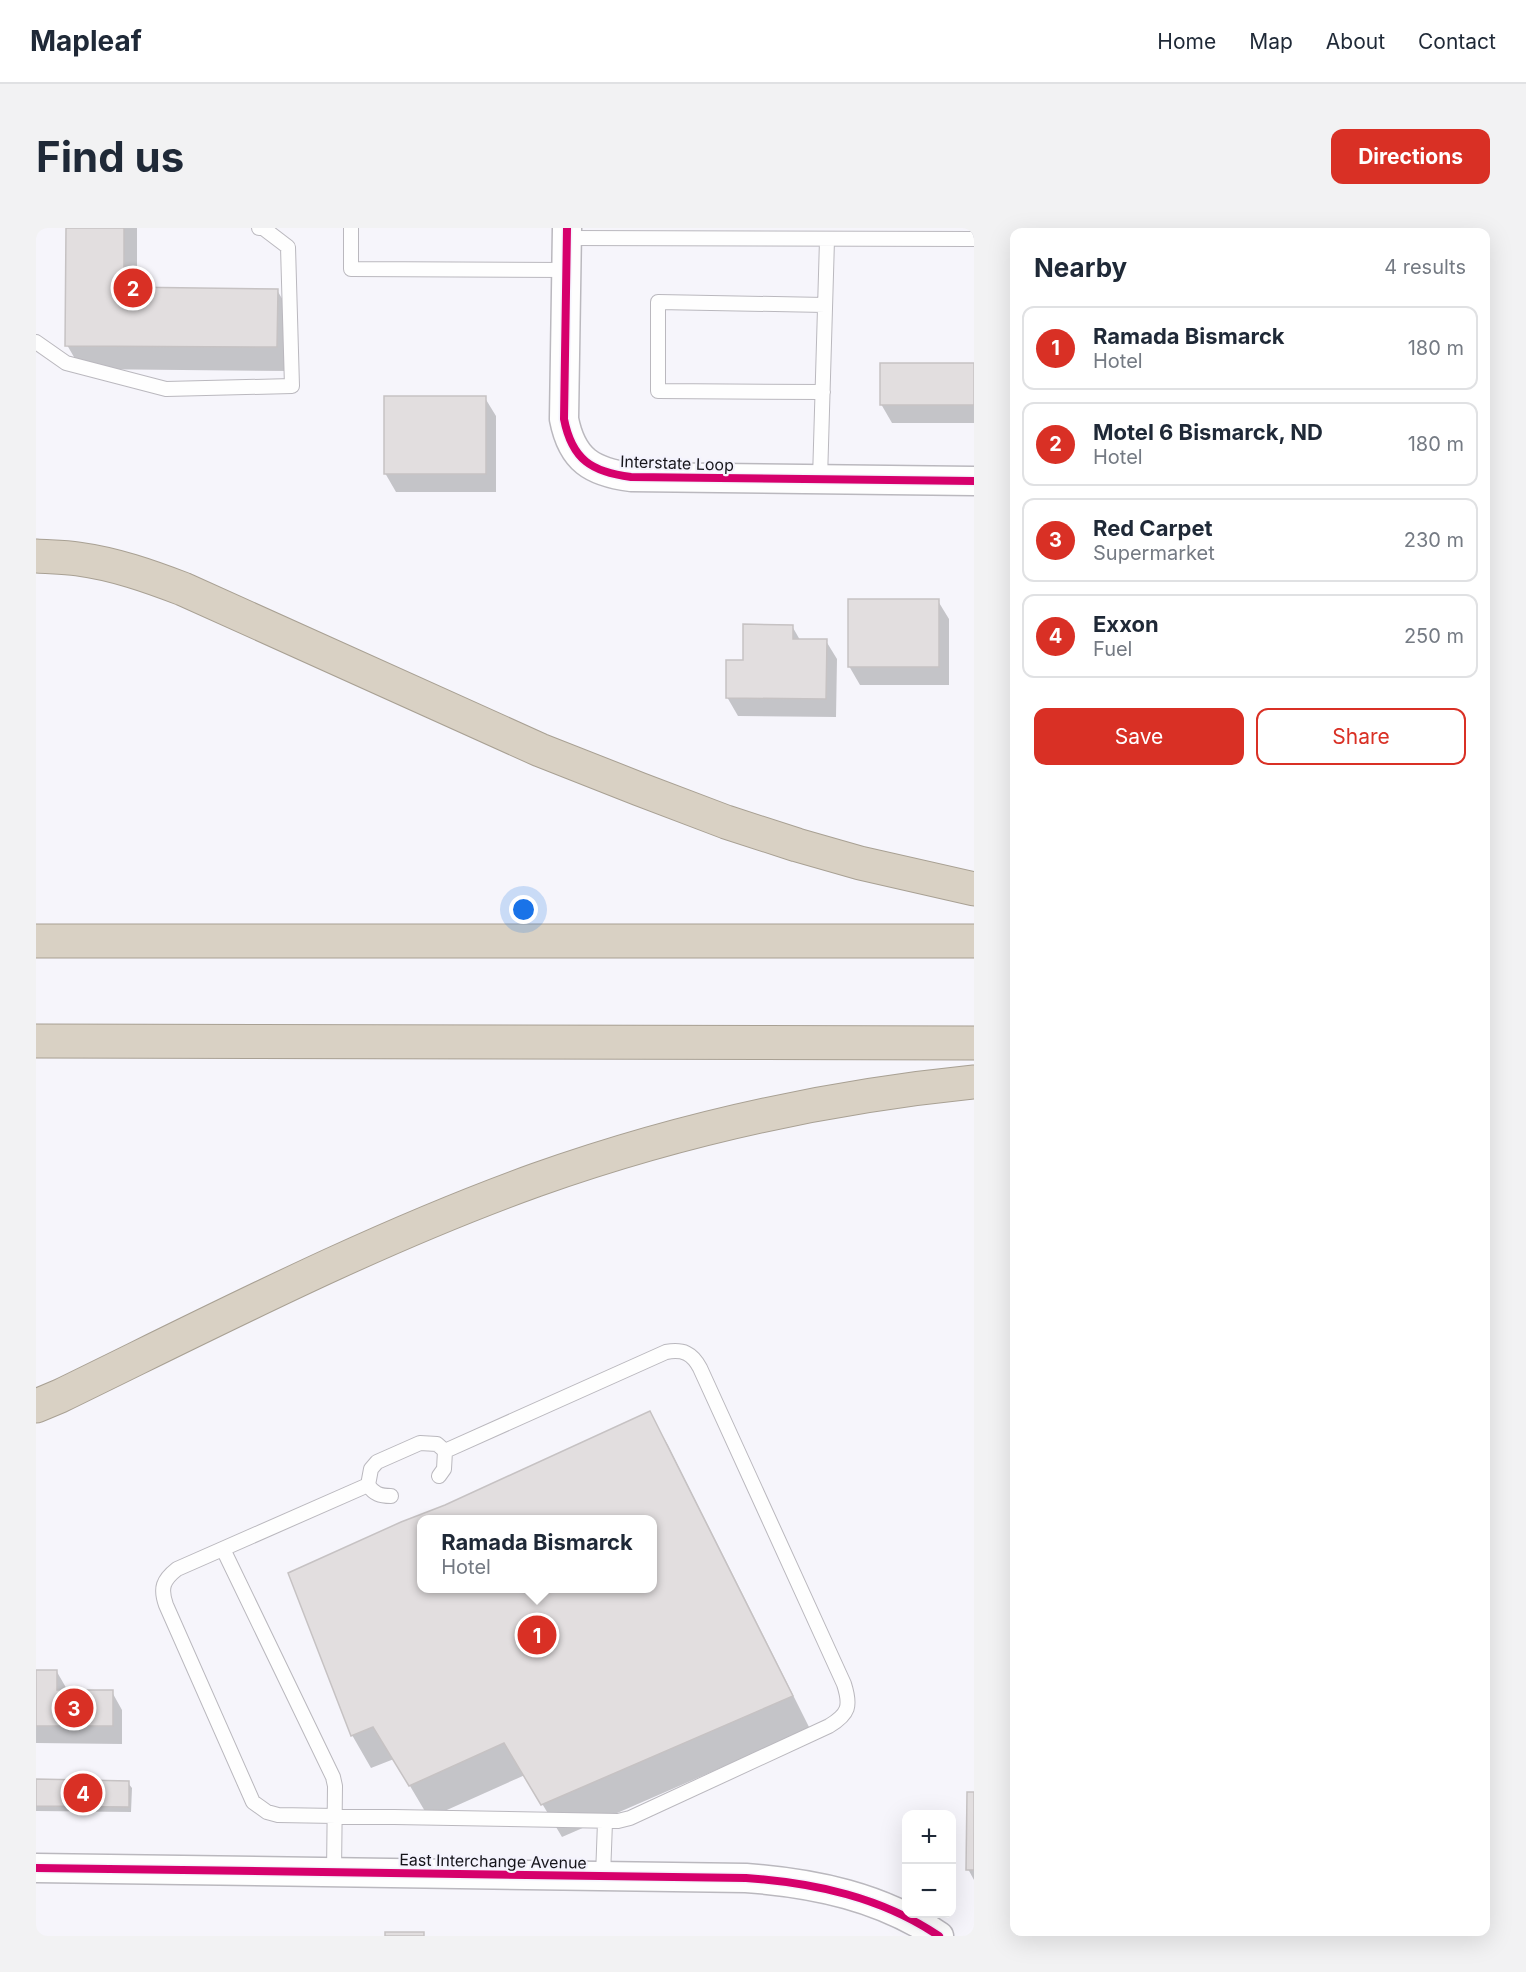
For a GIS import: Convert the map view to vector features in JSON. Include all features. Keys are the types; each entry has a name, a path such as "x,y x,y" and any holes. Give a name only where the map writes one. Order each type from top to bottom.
{"highway":[{"path":"36,556 78,559 111,565 164,582 217,603 540,750 726,822 860,863 974,889"},
{"path":"36,941 974,941"},
{"path":"36,1041 974,1043"},
{"path":"36,1406 367,1249 457,1210 580,1165 671,1138 784,1111 880,1094 974,1082"}],"street":[{"name":"Interstate Loop","path":"567,233 564,419 567,435 574,450 584,461 597,469 613,475 631,477 974,481"},
{"name":"East Interchange Avenue","path":"36,1868 746,1878 796,1883 855,1896 903,1915 939,1936"}],"lane":[{"path":"36,342 66,363 166,389 292,386 288,247 263,228 259,228"},
{"path":"351,228 351,269 566,270"},
{"path":"567,233 827,240 974,239"},
{"path":"820,479 827,240"},
{"path":"823,393 658,391 658,302 825,305"},
{"path":"368,1485 177,1569 168,1576 163,1584 162,1594 166,1605 254,1802 260,1809 278,1815 605,1822 630,1818 829,1726 841,1719 847,1710 848,1698 844,1684 700,1368 695,1358 686,1352 676,1350 666,1352 445,1451"},
{"path":"391,1496 381,1496 368,1485 371,1468 377,1462 420,1443 437,1444 445,1451"},
{"path":"438,1476 444,1469 445,1451"},
{"path":"223,1549 333,1777 335,1786 334,1872"},
{"path":"603,1876 605,1822"}],"building":[{"path":"66,228 124,228 124,287 278,289 277,347 65,346"},
{"path":"880,363 974,363 974,405 880,405"},
{"path":"384,396 486,396 486,474 384,474"},
{"path":"848,599 939,599 939,667 848,667"},
{"path":"743,624 793,625 793,639 827,639 826,699 726,698 726,660 743,660"},
{"path":"650,1411 793,1696 541,1805 504,1743 409,1786 373,1727 351,1736 288,1573 417,1516 417,1593 657,1593 657,1515 419,1515"},
{"path":"36,1670 57,1670 57,1690 113,1690 113,1726 36,1726"},
{"path":"36,1779 129,1781 129,1807 36,1806"},
{"path":"967,1792 974,1792 974,1870 966,1870"},
{"path":"385,1932 424,1932 424,1936 385,1936"}],"cycle path":[{"path":"567,228 564,419 572,445 586,462 605,472 631,477 974,481"},
{"path":"36,1868 746,1878 772,1880 847,1894 894,1911 939,1936"}],"place":[{"name":"Motel 6 Bismarck, ND","path":"133,288"},
{"name":"Ramada Bismarck","path":"537,1635"},
{"name":"Red Carpet","path":"74,1708"},
{"name":"Exxon","path":"83,1793"}]}
